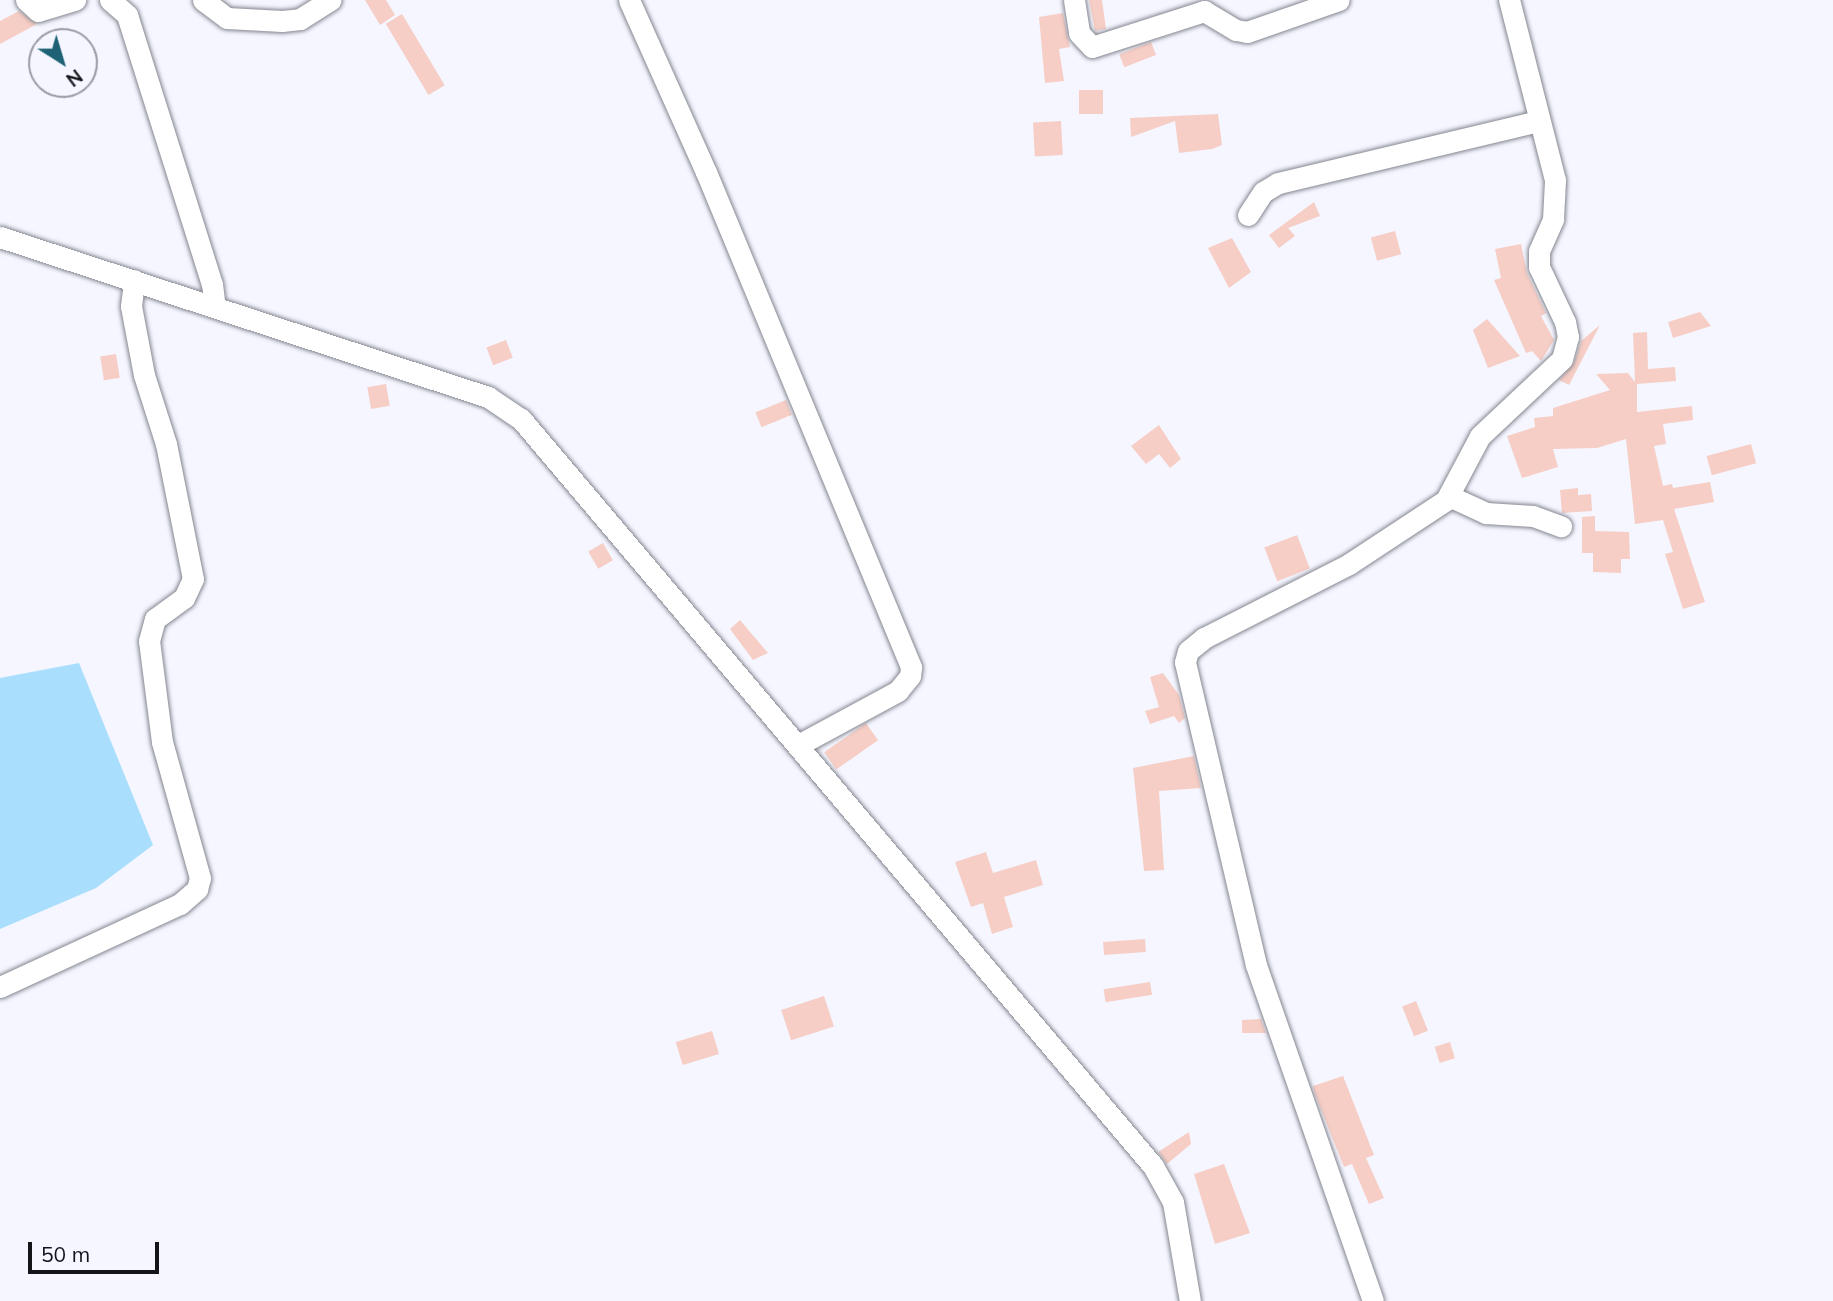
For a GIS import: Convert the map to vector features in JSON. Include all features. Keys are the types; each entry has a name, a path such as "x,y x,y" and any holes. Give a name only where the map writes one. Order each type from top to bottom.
{"street":[{"path":"26,0 38,11 75,0"},
{"path":"202,0 227,18 282,21 300,19 330,0"},
{"path":"629,0 706,172 911,667 906,684 898,691 798,745"},
{"path":"1074,0 1077,26 1089,47 1204,11 1247,32 1339,0"},
{"path":"1211,0 1222,21"},
{"path":"1373,1301 1256,965 1185,662 1195,643 1349,564 1449,496 1480,436 1553,373 1566,349 1565,322 1539,267 1539,251 1556,203 1555,180 1509,0"},
{"path":"119,1 127,15 212,284 215,307"},
{"path":"1248,215 1263,192 1278,183 1539,121"},
{"path":"0,237 133,291 215,307 468,389 507,408 798,745 1153,1166 1174,1202 1190,1301"},
{"path":"0,987 180,904 197,888 198,866 178,810 162,742 150,633 189,593 193,579 166,444 144,375 133,291"},
{"path":"1449,496 1486,513 1534,516 1561,526"}],"water":[{"path":"79,663 153,845 96,888 0,929 0,678"}],"building":[{"path":"365,0 386,0 395,15 380,25"},
{"path":"1089,0 1102,0 1106,29 1095,31"},
{"path":"19,11 37,24 0,44 0,21"},
{"path":"1063,13 1070,47 1059,49 1064,81 1045,83 1039,17"},
{"path":"402,14 445,85 428,95 386,24"},
{"path":"1151,42 1156,55 1124,67 1119,54"},
{"path":"1079,90 1103,90 1103,114 1079,114"},
{"path":"1218,114 1222,145 1212,149 1179,153 1175,121 1131,137 1130,118"},
{"path":"1061,121 1063,155 1035,156 1033,122"},
{"path":"1314,202 1320,216 1288,228 1295,236 1279,248 1269,235"},
{"path":"1395,231 1401,254 1377,261 1371,237"},
{"path":"1232,238 1251,272 1229,288 1208,248"},
{"path":"1521,244 1527,273 1546,313 1541,316 1554,340 1541,361 1532,351 1526,353 1494,280 1501,278 1495,249"},
{"path":"1700,312 1711,326 1673,338 1668,322"},
{"path":"1487,319 1520,356 1488,368 1473,330"},
{"path":"1600,325 1569,385 1559,380 1574,363 1581,341"},
{"path":"1647,332 1648,369 1675,367 1676,381 1637,384 1637,412 1692,406 1693,420 1663,424 1666,444 1654,446 1663,486 1672,484 1673,488 1710,482 1714,502 1674,509 1705,602 1683,609 1665,554 1673,552 1663,520 1635,524 1626,439 1597,448 1553,449 1558,467 1522,478 1507,436 1535,427 1534,418 1553,416 1553,408 1610,390 1596,374 1628,373 1635,382 1633,333"},
{"path":"506,340 513,358 493,365 486,348"},
{"path":"116,354 120,378 104,380 100,357"},
{"path":"386,384 390,406 371,409 367,387"},
{"path":"786,400 792,415 761,427 755,412"},
{"path":"1159,425 1181,459 1170,468 1159,454 1146,464 1131,446"},
{"path":"1751,444 1756,463 1712,475 1707,456"},
{"path":"1578,488 1578,495 1591,494 1592,511 1562,513 1560,490"},
{"path":"1595,516 1595,531 1629,532 1630,559 1621,559 1621,573 1593,572 1593,553 1582,553 1582,517"},
{"path":"1297,535 1310,569 1277,581 1264,548"},
{"path":"603,543 613,560 598,569 588,552"},
{"path":"740,620 768,653 753,660 730,629"},
{"path":"1163,673 1179,695 1185,718 1179,723 1174,716 1150,724 1145,711 1159,707 1150,677"},
{"path":"866,723 878,740 836,769 824,752"},
{"path":"1194,756 1201,788 1159,791 1164,870 1144,871 1133,768"},
{"path":"986,852 993,873 1036,860 1043,885 1004,897 1013,927 992,934 983,903 971,907 955,862"},
{"path":"1145,939 1146,952 1104,955 1103,942"},
{"path":"1150,982 1152,995 1106,1002 1104,989"},
{"path":"824,996 834,1026 791,1040 781,1010"},
{"path":"1416,1001 1428,1031 1414,1036 1402,1007"},
{"path":"1261,1019 1266,1033 1242,1033 1242,1020"},
{"path":"712,1031 719,1054 683,1065 676,1042"},
{"path":"1450,1042 1455,1058 1440,1063 1435,1047"},
{"path":"1343,1076 1374,1155 1366,1158 1384,1198 1369,1204 1352,1164 1344,1167 1314,1092 1313,1086"},
{"path":"1189,1132 1191,1144 1167,1164 1158,1152"},
{"path":"1224,1164 1250,1233 1215,1244 1194,1174"}]}
